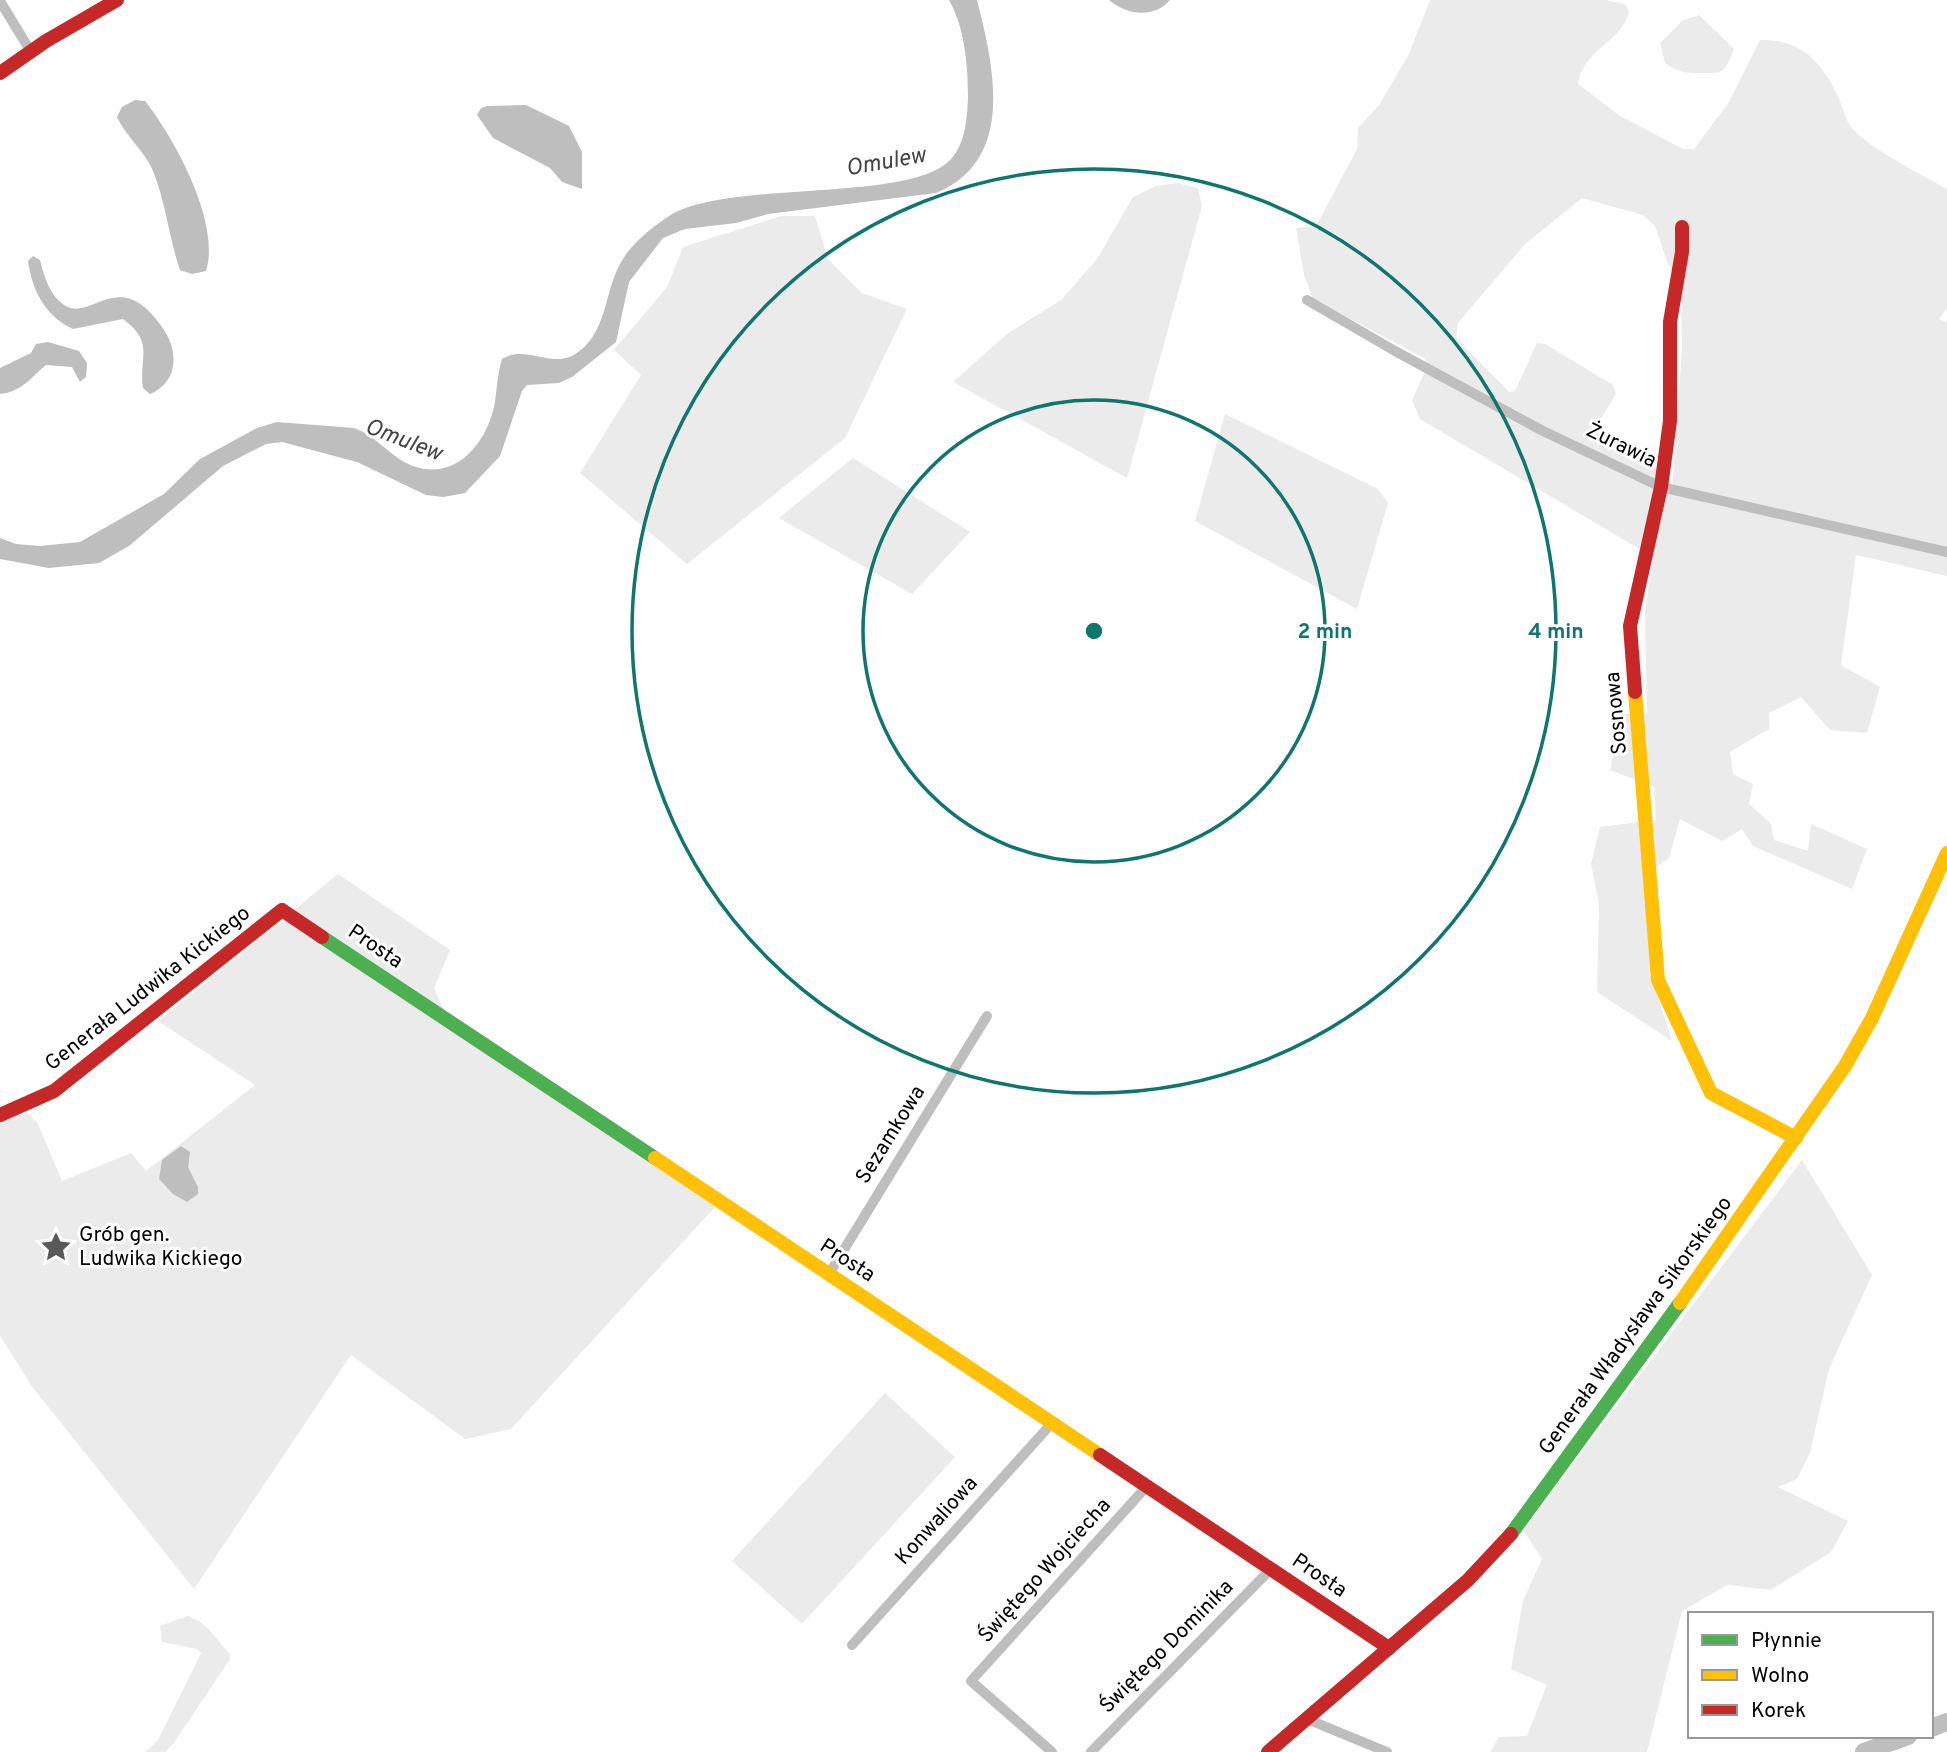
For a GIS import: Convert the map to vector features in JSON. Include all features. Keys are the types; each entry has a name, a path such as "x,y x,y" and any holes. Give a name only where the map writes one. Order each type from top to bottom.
{"street":[{"path":"0,73 117,0"},
{"path":"0,1 31,52"},
{"name":"Sosnowa","path":"1682,227 1682,252 1670,322 1670,421 1661,487 1630,626 1658,980 1711,1093 1796,1138"},
{"name":"Żurawia","path":"1307,300 1395,351 1544,430 1661,487 1947,552"},
{"name":"Generała Władysława Sikorskiego","path":"1268,1752 1468,1580 1518,1526 1845,1066 1872,1018 1947,853"},
{"name":"Generała Ludwika Kickiego","path":"0,1115 54,1091 282,910"},
{"name":"Prosta","path":"282,910 1389,1648"},
{"name":"Sezamkowa","path":"829,1274 987,1016"},
{"name":"Konwaliowa","path":"852,1645 1052,1423"},
{"name":"Świętego Wojciecha","path":"1052,1752 971,1681 1147,1486"},
{"name":"Świętego Dominika","path":"1091,1752 1271,1570"},
{"path":"1307,1719 1387,1752"}],"shaded area":[{"path":"949,0 977,0 993,82 989,135 979,158 961,178 936,193 768,214 736,223 685,229 663,238 629,282 616,342 572,377 559,383 527,385 522,391 500,456 465,493 443,497 426,495 357,462 282,442 266,444 223,466 129,546 99,563 49,568 0,559 0,538 16,544 40,546 80,542 164,494 200,459 257,428 277,422 354,428 413,466 428,469 455,464 475,446 490,421 502,359 520,354 558,359 577,353 587,344 601,321 612,282 627,253 646,233 674,213 702,203 739,197 901,181 932,172 952,158 965,129 968,86 962,35"},
{"path":"1109,0 1170,0 1156,10 1140,13 1123,9"},
{"path":"1430,0 1606,0 1625,4 1629,12 1625,23 1587,62 1578,84 1620,116 1683,149 1694,149 1729,102 1760,40 1788,44 1809,56 1826,74 1846,118 1859,136 1896,161 1947,189 1947,308 1939,319 1947,322 1947,576 1856,555 1841,665 1880,687 1867,733 1830,730 1801,697 1769,713 1769,729 1730,752 1733,774 1753,784 1749,804 1771,824 1774,840 1808,851 1811,824 1867,849 1852,889 1753,846 1742,829 1722,841 1680,819 1669,858 1644,876 1650,973 1672,1041 1597,992 1599,904 1591,864 1600,827 1656,820 1654,787 1610,770 1622,714 1647,714 1645,612 1653,557 1420,419 1412,400 1428,365 1424,358 1313,299 1304,275 1296,228 1314,226 1320,219 1357,149 1358,128 1379,105 1409,54","holes":["1582,198 1643,215 1655,226 1668,264 1681,284 1682,349 1672,490 1644,451 1601,434 1596,427 1616,394 1613,385 1545,344 1537,343 1515,391 1509,392 1456,338 1458,323 1525,244"]},
{"path":"1699,15 1734,49 1727,64 1717,73 1683,72 1665,63 1660,43 1682,21"},
{"path":"135,100 145,101 157,117 192,182 207,230 209,251 206,271 192,274 180,270 153,171 117,117 122,107"},
{"path":"526,105 569,126 582,152 582,189 562,182 550,168 493,138 477,115 481,108 487,106"},
{"path":"1177,183 1198,188 1202,206 1127,478 953,382 1007,334 1061,300 1097,259 1133,197 1156,186"},
{"path":"781,216 815,216 828,259 862,293 907,309 845,438 687,564 580,473 641,375 614,350 667,287 683,247"},
{"path":"33,256 40,260 52,292 66,306 76,309 121,297 134,301 148,311 164,330 173,350 172,371 157,391 150,394 143,388 142,343 139,335 123,319 73,329 55,317 42,301 33,282 28,261"},
{"path":"48,342 79,351 87,363 86,377 80,382 72,367 46,365 20,387 0,394 0,368 31,353 36,344"},
{"path":"1225,414 1378,489 1388,503 1357,609 1195,521"},
{"path":"853,458 970,532 912,594 779,518"},
{"path":"338,874 450,950 434,988 451,1028 715,1207 511,1429 465,1439 351,1355 194,1589 33,1388 0,1336 0,1120 26,1113 37,1122 62,1181 131,1153 146,1171 255,1085 158,1021"},
{"path":"181,1146 190,1152 188,1167 198,1187 198,1194 187,1202 173,1194 159,1179 162,1160"},
{"path":"1802,1160 1872,1275 1829,1369 1810,1453 1797,1479 1778,1487 1848,1521 1831,1552 1771,1590 1727,1585 1682,1611 1647,1752 1490,1752 1499,1737 1527,1736 1547,1685 1511,1669 1523,1601 1542,1559 1523,1530"},
{"path":"885,1393 955,1457 802,1624 732,1561"},
{"path":"187,1616 206,1627 230,1654 230,1659 173,1744 165,1752 145,1752 158,1740 201,1653 197,1649 162,1642 160,1626"}],"waterway":[{"path":"1933,1727 1947,1722"},
{"path":"1864,1752 1902,1738"}],"traffic: fast":[{"path":"322,937 655,1158"},
{"path":"1511,1534 1680,1303"}],"traffic: slow":[{"path":"1635,692 1658,980 1711,1093 1796,1138"},
{"path":"1680,1303 1845,1066 1872,1018 1947,853"},
{"path":"655,1158 1100,1455"}],"traffic: jam":[{"path":"0,73 46,41 117,0"},
{"path":"1635,692 1630,626 1661,487 1670,421 1670,322 1682,252 1682,227"},
{"path":"0,1115 54,1091 282,910 322,937"},
{"path":"1100,1455 1389,1648"},
{"path":"1268,1752 1468,1580 1511,1534"}],"place":[{"name":"Grób gen. Ludwika Kickiego","path":"56,1247"}],"water label":[{"name":"Omulew","path":"886,163"},
{"name":"Omulew","path":"403,441"}]}
